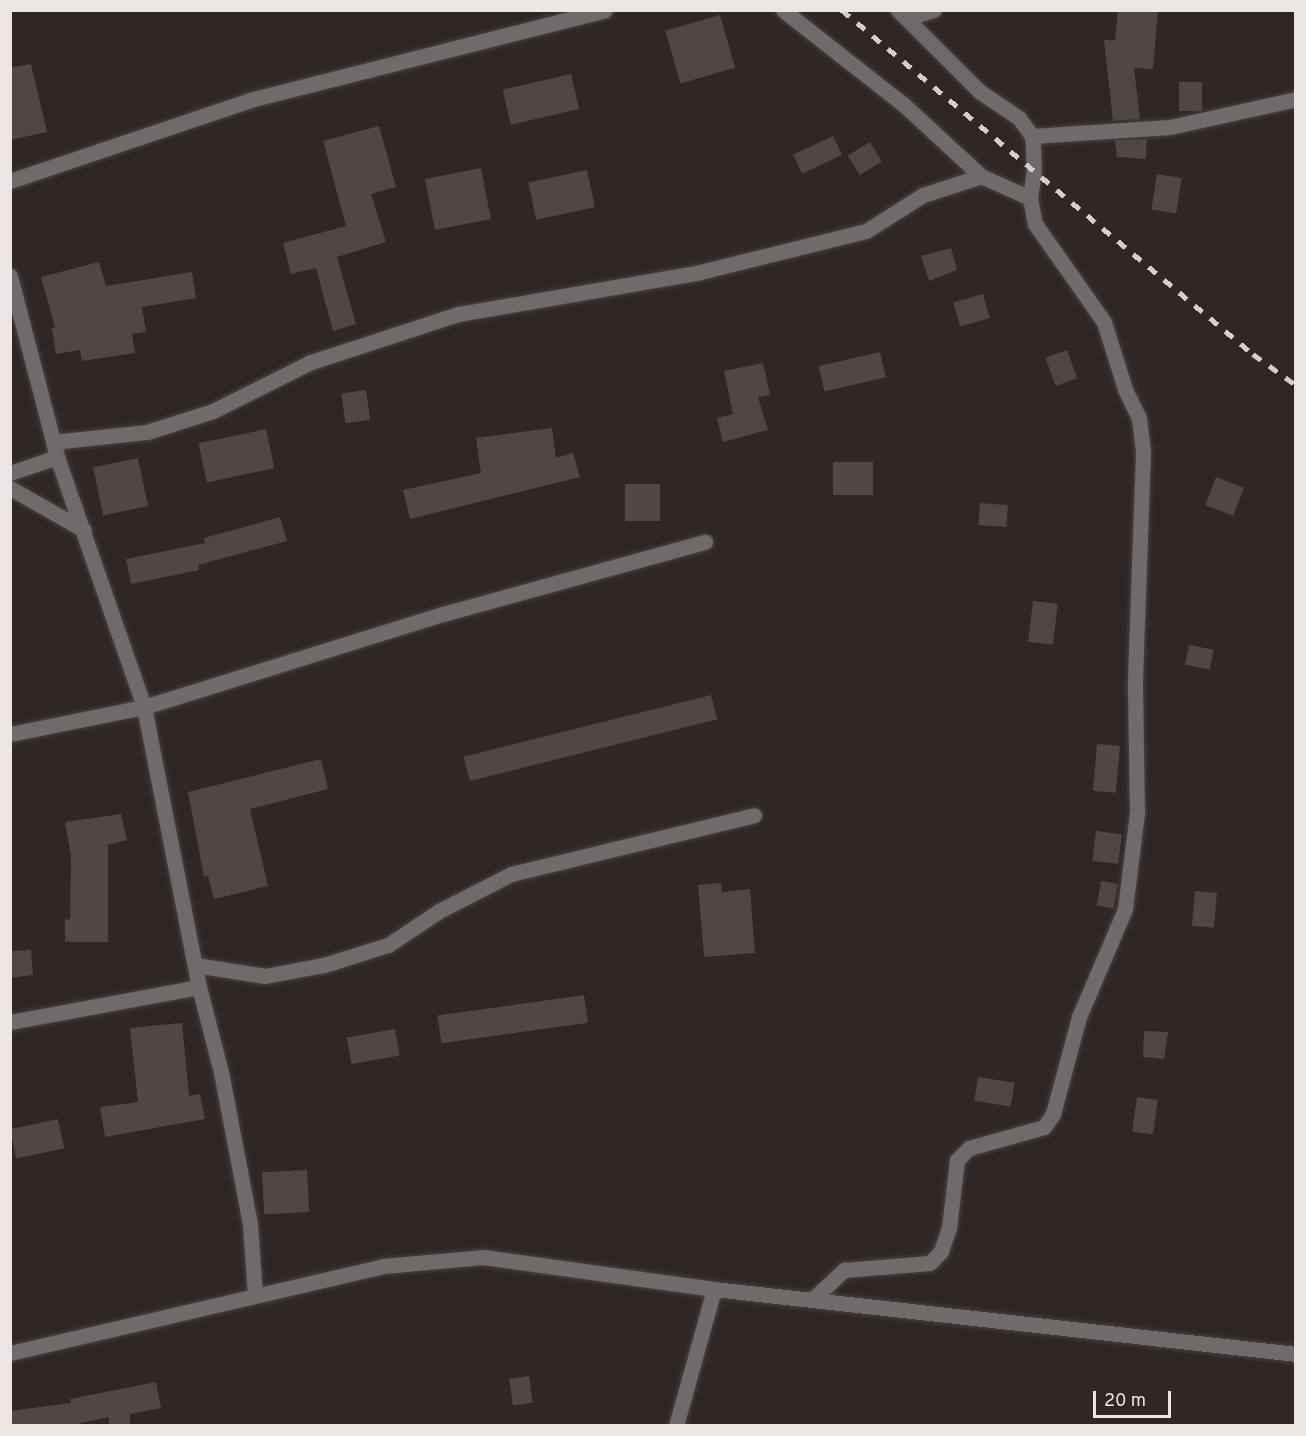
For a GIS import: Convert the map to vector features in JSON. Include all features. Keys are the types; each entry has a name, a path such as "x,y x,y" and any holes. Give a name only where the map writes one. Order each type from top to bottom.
{"street":[{"path":"10,181 250,100 605,10"},
{"path":"783,10 903,104 981,176 1030,198"},
{"path":"903,14 934,10"},
{"path":"814,1297 844,1270 930,1263 941,1251 949,1228 957,1160 969,1148 1044,1127 1053,1114 1079,1017 1125,909 1137,813 1135,634 1143,451 1139,418 1125,389 1104,322 1035,224 1030,198 1034,169 1032,136 1019,118 979,91 903,14"},
{"path":"1032,136 1170,127 1296,99"},
{"path":"53,442 147,432 213,411 311,362 458,314 696,273 866,231 922,195 981,176"},
{"path":"10,276 57,457 144,707 199,987 221,1072 250,1224 255,1296"},
{"path":"10,473 57,457"},
{"path":"10,488 84,530"},
{"path":"10,735 144,707 443,614 705,542"},
{"path":"195,965 265,976 324,965 387,945 439,911 511,874 754,815"},
{"path":"10,1022 199,987"},
{"path":"10,1353 383,1266 483,1257 714,1289 814,1297 1296,1354"},
{"path":"676,1425 714,1289"}],"building":[{"path":"1118,10 1158,10 1153,69 1134,68 1140,119 1113,121 1104,40 1115,40"},
{"path":"720,15 735,68 680,84 665,31"},
{"path":"31,64 47,132 10,140 10,68"},
{"path":"571,74 579,109 511,125 503,90"},
{"path":"1179,82 1202,82 1202,111 1179,111"},
{"path":"379,126 396,187 371,194 386,242 337,257 356,324 333,331 316,268 291,274 283,243 346,226 323,141"},
{"path":"833,136 842,155 802,174 793,155"},
{"path":"1147,139 1146,159 1117,157 1115,140"},
{"path":"870,142 882,162 860,175 848,155"},
{"path":"481,168 491,219 435,230 425,179"},
{"path":"587,170 595,207 536,220 528,182"},
{"path":"1157,174 1182,178 1176,213 1151,210"},
{"path":"951,248 957,270 929,281 921,256"},
{"path":"99,262 106,286 192,272 196,298 142,307 146,332 132,334 135,353 82,361 80,350 56,354 52,328 55,327 41,277"},
{"path":"983,294 990,318 960,327 953,303"},
{"path":"1067,350 1077,378 1056,386 1045,358"},
{"path":"880,352 886,377 824,392 819,366"},
{"path":"763,363 770,395 758,397 768,430 723,442 717,418 733,414 724,371"},
{"path":"366,390 370,420 345,423 341,393"},
{"path":"552,428 556,458 573,453 580,477 410,519 403,490 481,473 476,438"},
{"path":"266,429 274,468 207,482 199,443"},
{"path":"138,458 148,506 103,515 93,468"},
{"path":"833,462 873,462 873,495 833,495"},
{"path":"1216,477 1244,488 1233,516 1205,505"},
{"path":"625,484 660,484 660,521 625,521"},
{"path":"980,503 1008,505 1006,527 978,525"},
{"path":"280,517 287,541 198,565 199,570 131,584 126,559 205,543 204,538"},
{"path":"1033,601 1058,604 1053,645 1028,642"},
{"path":"1189,645 1214,650 1210,669 1185,665"},
{"path":"711,695 717,719 470,781 464,757"},
{"path":"1097,744 1120,746 1116,793 1093,791"},
{"path":"321,759 328,789 250,809 268,886 214,899 208,876 204,877 188,792"},
{"path":"121,814 127,840 108,845 108,942 65,942 65,919 70,920 71,856 65,822"},
{"path":"1096,831 1122,834 1118,864 1092,861"},
{"path":"1101,881 1118,884 1113,909 1097,906"},
{"path":"721,883 722,892 750,889 755,953 704,957 698,885"},
{"path":"1195,891 1217,893 1214,928 1192,926"},
{"path":"31,950 33,975 10,978 10,951"},
{"path":"584,995 588,1023 441,1043 437,1016"},
{"path":"182,1023 189,1096 200,1094 205,1119 105,1137 100,1107 138,1102 130,1028"},
{"path":"395,1029 400,1056 351,1064 347,1038"},
{"path":"1144,1031 1168,1032 1164,1059 1143,1057"},
{"path":"978,1077 1015,1083 1011,1106 974,1101"},
{"path":"1137,1097 1158,1100 1153,1135 1132,1132"},
{"path":"58,1119 64,1148 16,1159 10,1129"},
{"path":"307,1170 309,1212 264,1214 262,1172"},
{"path":"529,1376 533,1403 513,1406 509,1379"},
{"path":"156,1382 161,1408 130,1414 130,1425 109,1425 109,1417 72,1425 10,1425 10,1411 71,1403 70,1399"}],"railway":[{"path":"842,10 1253,354 1296,385"}]}
